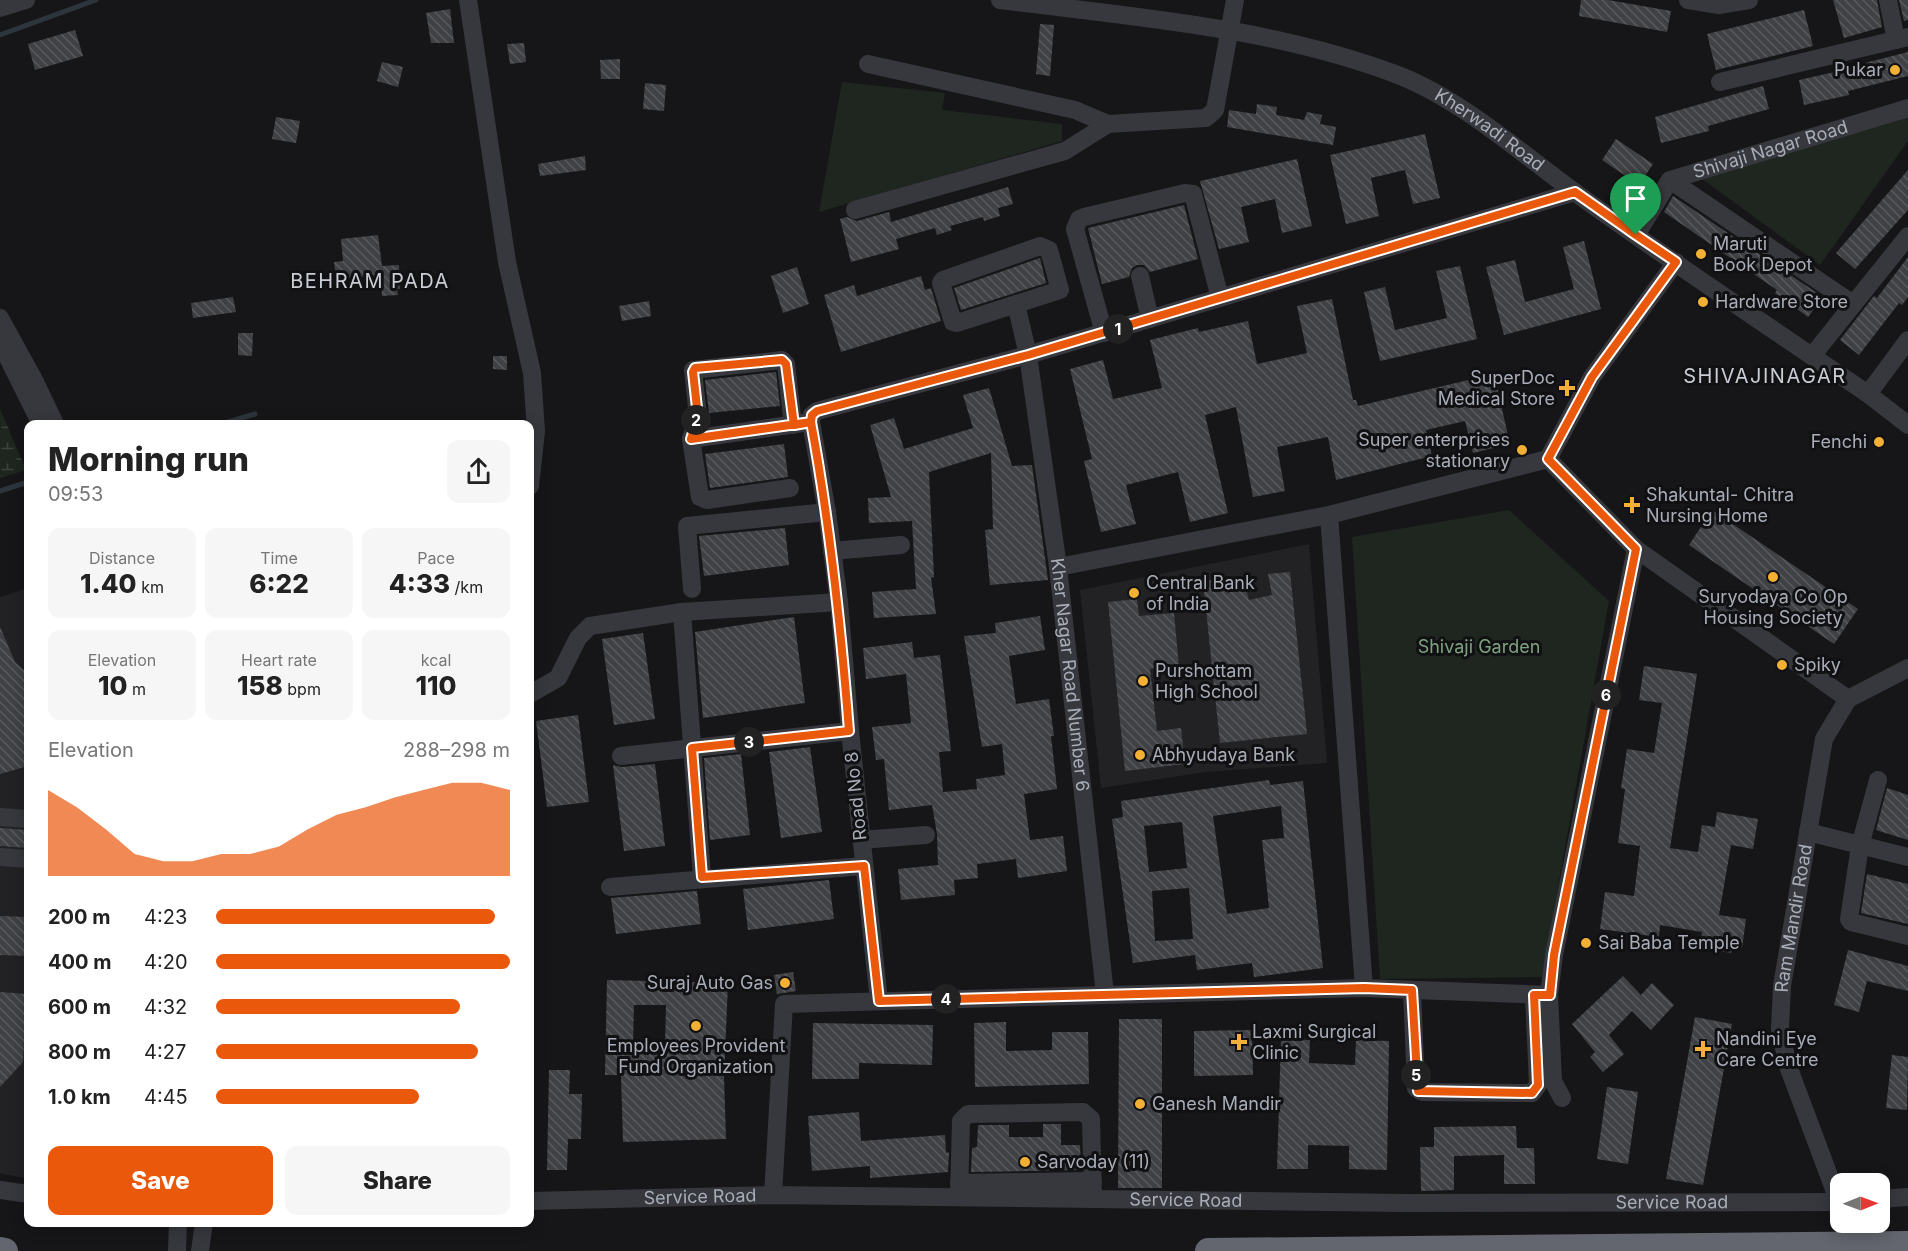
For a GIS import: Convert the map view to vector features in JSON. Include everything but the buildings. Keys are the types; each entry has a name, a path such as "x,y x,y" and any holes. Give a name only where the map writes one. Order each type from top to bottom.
{"highway":[{"path":"1208,1251 1856,1239 1908,1244"},
{"path":"0,1250 5,1251"}],"street":[{"path":"0,8 26,0"},
{"path":"468,0 507,262 532,373 536,431 534,449"},
{"name":"Kherwadi Road","path":"1000,0 1229,30 1325,51 1401,76 1467,112 1575,192 1868,394 1908,425"},
{"path":"868,64 1075,110 1108,124 1206,118 1215,110 1234,0"},
{"path":"1688,0 1719,5 1749,0"},
{"path":"1720,82 1902,38 1888,0"},
{"name":"Shivaji Nagar Road","path":"1670,180 1908,108"},
{"path":"855,210 1065,151 1108,124"},
{"path":"1636,235 1670,180"},
{"name":"Shivaji Nagar Road","path":"1670,180 1853,304"},
{"path":"790,489 702,499 691,439 802,424 817,411 1028,355 1575,192"},
{"path":"1104,333 1075,229 1079,219 1084,217 1185,193 1193,194 1220,298"},
{"path":"1812,356 1908,236"},
{"path":"1046,247 1049,250 1060,290 1016,304 955,323 951,320 942,282 1046,247"},
{"path":"1058,567 1329,515 1548,459 1592,377 1676,262"},
{"path":"1140,276 1150,319"},
{"name":"Kher Nagar Road Number 6","path":"1016,304 1028,355 1058,567 1105,994"},
{"path":"0,318 28,381 40,420"},
{"path":"1868,394 1908,340"},
{"path":"0,342 52,420"},
{"name":"Road No 8","path":"691,439 698,417 693,372 695,368 782,360 786,364 827,512 839,602 849,731 879,1001"},
{"path":"1548,459 1636,549 1848,699 1908,668"},
{"path":"692,589 687,526 827,512"},
{"path":"1329,515 1364,988"},
{"path":"832,551 901,545"},
{"path":"1412,990 1416,1088 1422,1092 1532,1093 1538,1085 1542,995 1554,955 1636,549"},
{"path":"534,692 558,678 578,638 590,626 682,612 839,602"},
{"path":"682,612 702,877"},
{"name":"Ram Mandir Road","path":"1830,1177 1788,1066 1780,1029 1782,986 1824,739 1848,699"},
{"path":"621,756 849,731"},
{"path":"1878,780 1860,846 1848,913 1851,922 1908,936"},
{"path":"0,817 24,819"},
{"path":"1808,832 1908,857"},
{"path":"861,840 926,835"},
{"path":"0,857 24,859"},
{"path":"610,887 702,877 864,866"},
{"path":"773,1195 784,1004 1364,988 1542,995"},
{"path":"1542,995 1553,1081 1562,1098"},
{"path":"959,1190 961,1121 968,1114 1088,1114 1091,1119 1093,1190"},
{"path":"0,1190 24,1193"},
{"name":"Service Road","path":"534,1201 959,1190 1093,1190 1404,1203 1830,1203"},
{"path":"1890,1198 1908,1197"},
{"path":"177,1227 177,1251"},
{"path":"200,1251 203,1227"}],"shaded area":[{"path":"1309,544 1327,763 1206,772 1101,788 1080,590"},
{"path":"24,589 24,1178 0,1173 0,597"}],"green space":[{"path":"842,82 945,93 942,110 1062,124 1062,141 819,212"},
{"path":"1908,113 1908,141 1820,265 1687,168"},
{"path":"0,409 24,465 24,471 0,478"},
{"name":"Shivaji Garden","path":"1509,510 1609,601 1542,977 1380,979 1352,537"}],"waterway":[{"path":"0,35 96,0"},
{"path":"235,420 255,414"},
{"path":"0,491 24,483"}],"place":[{"name":"Pukar","path":"1895,70"},
{"name":"Maruti Book Depot","path":"1701,254"},
{"name":"Hardware Store","path":"1703,302"},
{"name":"SuperDoc Medical Store","path":"1567,388"},
{"name":"Fenchi","path":"1879,442"},
{"name":"Super enterprises stationary","path":"1522,450"},
{"name":"Shakuntal- Chitra Nursing Home","path":"1632,505"},
{"name":"Suryodaya Co Op Housing Society","path":"1773,577"},
{"name":"Central Bank of India","path":"1134,593"},
{"name":"Spiky","path":"1782,665"},
{"name":"Purshottam High School","path":"1143,681"},
{"name":"Abhyudaya Bank","path":"1140,755"},
{"name":"Sai Baba Temple","path":"1586,943"},
{"name":"Suraj Auto Gas","path":"785,983"},
{"name":"Employees Provident Fund Organization","path":"696,1026"},
{"name":"Laxmi Surgical Clinic","path":"1239,1042"},
{"name":"Nandini Eye Care Centre","path":"1703,1049"},
{"name":"Ganesh Mandir","path":"1140,1104"},
{"name":"Sarvoday (11)","path":"1025,1162"}],"district":[{"name":"BEHRAM PADA","path":"370,281"},
{"name":"SHIVAJINAGAR","path":"1765,376"}],"route":[{"path":"1636,235 1575,192 1028,355 817,411 812,415 811,422 794,425 786,364 784,361 695,368 693,372 698,417 691,439 811,422 827,512 839,602 849,731 692,748 702,877 864,866 879,1001 1364,988 1412,990 1416,1088 1418,1091 1526,1095 1532,1093 1538,1085 1534,995 1550,995 1554,955 1636,549 1548,459 1592,377 1676,262 1636,235"}]}
